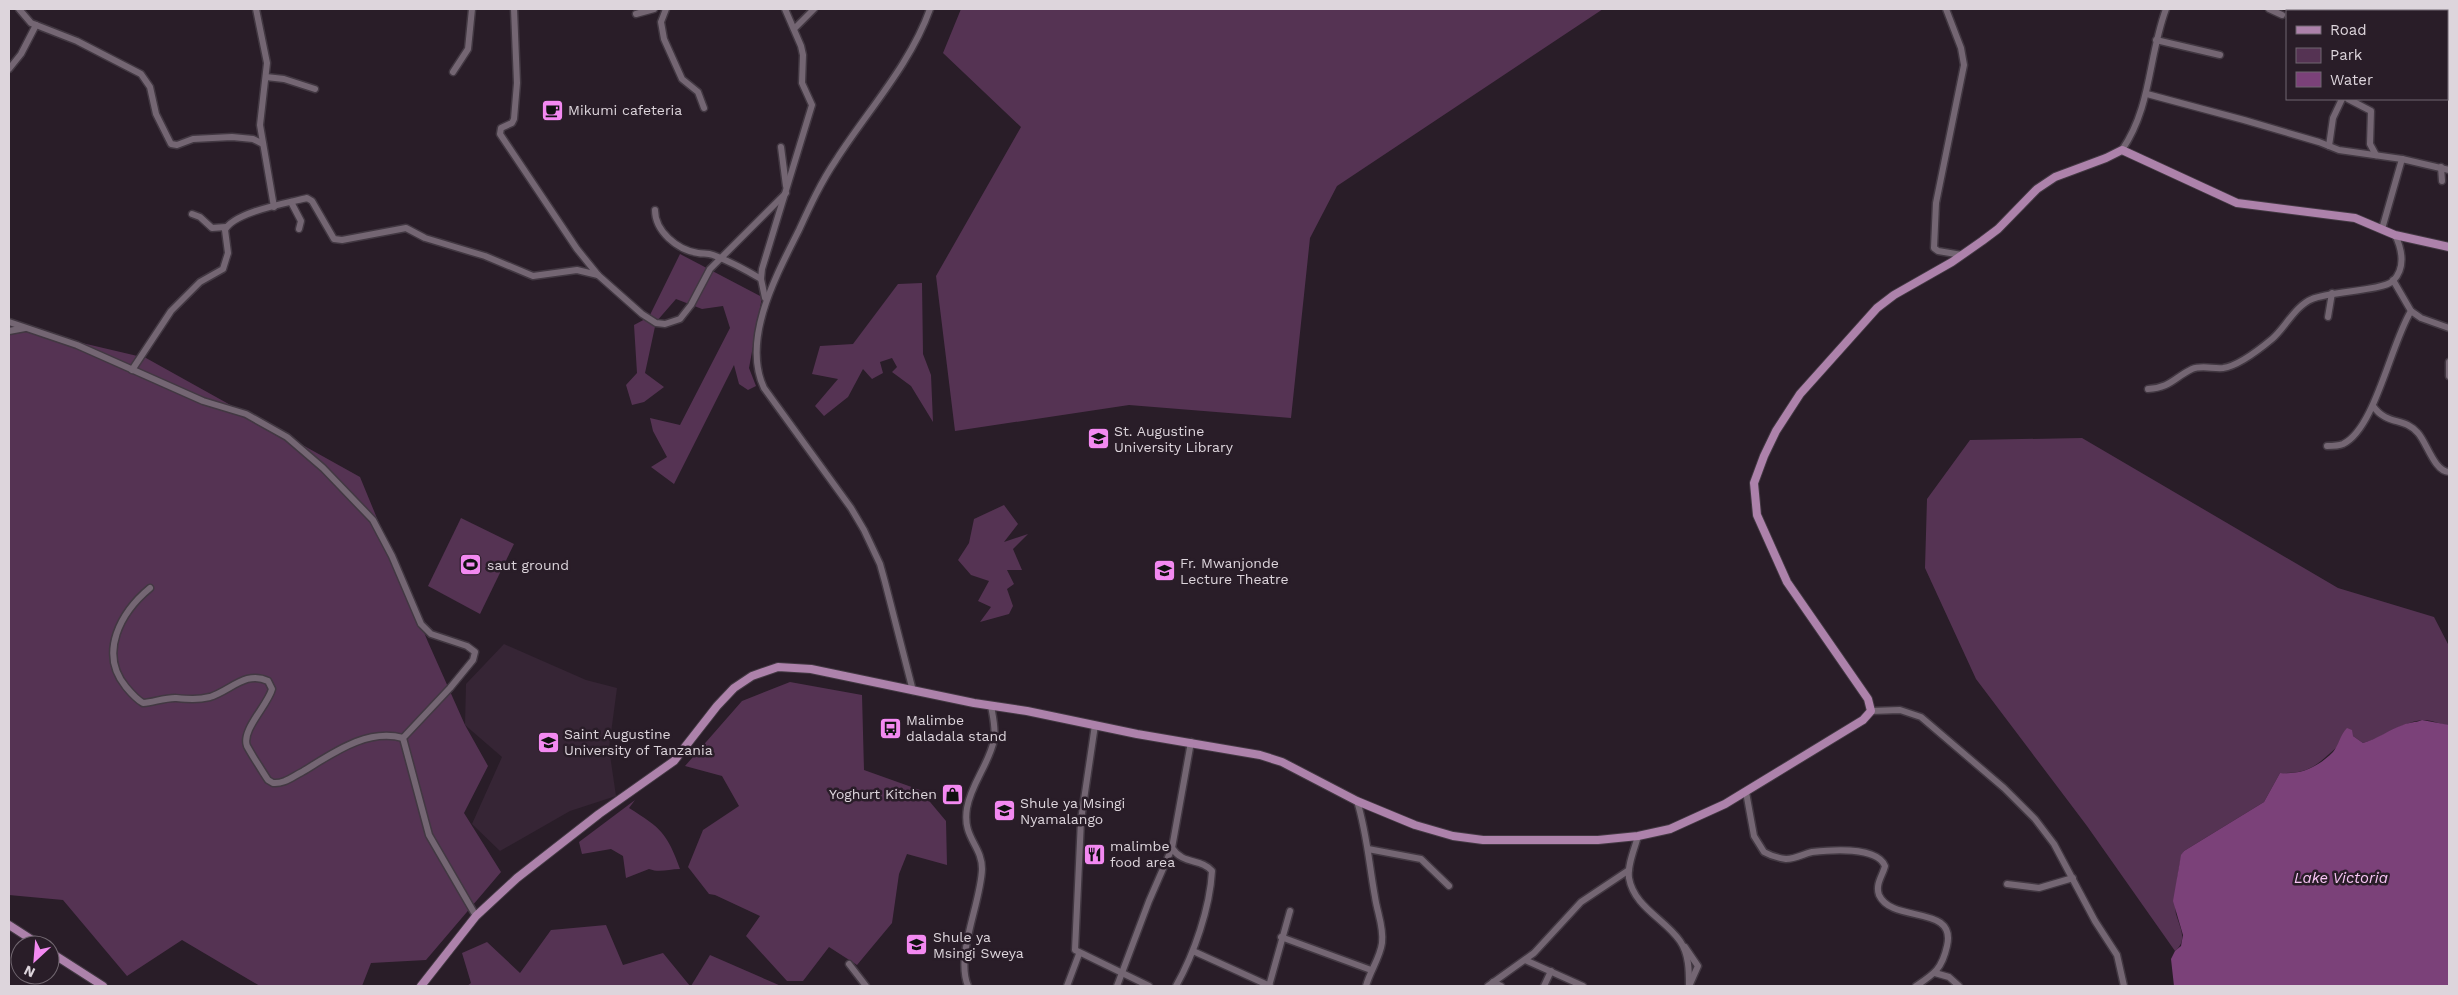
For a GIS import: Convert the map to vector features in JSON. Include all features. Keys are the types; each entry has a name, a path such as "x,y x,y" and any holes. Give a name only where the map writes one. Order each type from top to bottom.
{"main road":[{"path":"421,986 476,916 517,878 599,814 667,766 734,688 752,676 768,670 789,666 1272,758 1356,801 1415,825 1467,838 1581,840 1638,836 1684,824 1746,792 1863,720 1871,711 1868,699 1787,582 1757,515 1754,483 1776,431 1800,394 1877,308 1894,295 1962,255 1998,229 2037,189 2055,177 2122,150 2237,203 2262,208 2344,216 2395,235 2449,247"},
{"path":"9,925 24,935"},
{"path":"60,958 103,986"}],"street":[{"path":"19,9 28,20 36,25 77,41 141,74 150,88 156,114 171,144 177,145 194,139 232,137 253,139 263,144"},
{"path":"256,9 266,54 266,77 263,87 260,125 274,207"},
{"path":"453,72 468,49 472,9"},
{"path":"514,9 517,83 514,119 512,123 502,128 500,134 577,248 598,275 642,314 656,323 665,324 680,319 691,305 710,269 786,191"},
{"path":"636,14 654,9"},
{"path":"666,9 661,22 664,39 682,78 698,92 704,108"},
{"path":"766,300 761,279 812,105 803,87 803,55 785,9"},
{"path":"794,29 814,9"},
{"path":"913,691 885,582 864,530 851,508 764,388 757,366 766,300 821,184 917,40 930,9"},
{"path":"1946,9 1961,48 1964,65 1936,203 1934,248 1938,251 1962,255"},
{"path":"2122,150 2134,132 2146,94 2156,40 2166,9"},
{"path":"2269,9 2282,15"},
{"path":"9,69 21,54 36,25"},
{"path":"2156,40 2220,55"},
{"path":"266,77 284,79 315,89"},
{"path":"2146,94 2244,120 2339,150 2402,159 2449,170"},
{"path":"2329,146 2333,118 2342,100"},
{"path":"2345,100 2371,111 2370,144 2376,155"},
{"path":"781,147 786,191"},
{"path":"2382,229 2402,159"},
{"path":"2441,168 2442,181"},
{"path":"132,370 171,311 200,282 223,269 228,253 224,233 233,221 307,198 312,201 334,239 342,240 406,228 425,238 485,256 532,276 577,270 598,275"},
{"path":"291,202 301,221 299,229"},
{"path":"655,210 655,218 659,228 676,244 689,250 712,254 761,279"},
{"path":"192,214 200,216 212,228 226,228"},
{"path":"2148,389 2166,386 2197,368 2215,368 2235,364 2272,340 2306,302 2332,293 2384,286 2393,280 2402,259 2401,247 2395,235"},
{"path":"2393,280 2411,311 2426,321 2449,328"},
{"path":"2328,317 2332,293"},
{"path":"2328,446 2337,446 2348,440 2372,406 2399,333 2411,311"},
{"path":"9,322 85,349 204,401 246,414 280,432 306,452 373,520 392,556 421,624 431,634 467,646 475,652 473,660 450,688 403,738"},
{"path":"9,331 28,328"},
{"path":"2449,362 2449,376"},
{"path":"2372,406 2384,418 2407,425 2416,431 2440,468 2449,472"},
{"path":"150,588 135,600 124,614 117,629 112,653 116,672 125,685 143,703 174,698 186,700 210,697 248,678 258,677 268,681 272,689 270,698 249,729 246,744 268,780 273,783 280,784 344,747 366,737 380,735 403,738"},
{"path":"968,986 966,956 982,868 978,851 967,831 967,805 994,738 992,706"},
{"path":"1871,711 1900,710 1913,713 1928,722 2029,812 2054,844 2095,921 2117,955 2124,986"},
{"path":"1095,725 1084,795 1074,945 1079,954 1149,986"},
{"path":"403,738 429,835 476,916"},
{"path":"1117,986 1149,900 1172,848 1191,742"},
{"path":"1746,792 1756,841 1769,855 1793,859 1812,852 1870,853 1882,860 1885,866 1878,887 1880,897 1900,912 1936,920 1945,929 1948,942 1942,964 1935,973 1916,986"},
{"path":"1356,801 1368,849 1382,932 1381,950 1371,970 1366,986"},
{"path":"1638,836 1629,870 1629,878 1638,898 1681,942 1698,966 1689,986"},
{"path":"1172,848 1182,859 1204,865 1212,871 1193,951 1176,986"},
{"path":"1368,849 1421,859 1449,886"},
{"path":"1490,984 1525,960 1570,910 1629,870"},
{"path":"2007,884 2039,888 2073,878"},
{"path":"1193,951 1269,986 1290,911"},
{"path":"1281,938 1371,970"},
{"path":"1067,986 1079,954"},
{"path":"1525,960 1583,986"},
{"path":"849,964 866,986"},
{"path":"1544,986 1551,971"},
{"path":"1935,973 1949,977 1959,986"},
{"path":"1490,984 1501,986"}],"shaded area":[{"name":"Saint Augustine University of Tanzania","path":"504,644 586,680 617,688 609,748 616,796 570,811 500,851 472,824 502,757 465,725 466,684"}],"green space":[{"path":"961,9 1603,9 1337,186 1310,238 1291,418 1129,405 955,431 936,276 1021,127 943,53"},
{"path":"680,254 762,297 749,368 756,386 748,390 739,384 734,365 674,484 651,467 667,457 653,431 650,418 680,425 730,328 723,306 702,309 676,299 656,322 645,373 664,387 644,402 632,405 626,385 637,373 634,325 649,317"},
{"path":"922,283 923,354 931,375 933,422 911,386 892,372 897,367 892,358 880,362 883,373 872,379 863,369 848,397 824,416 815,406 838,379 812,374 820,346 853,344 898,284"},
{"path":"9,323 31,331 146,358 360,477 428,642 465,725 488,766 464,813 501,872 426,960 371,963 362,986 260,986 182,940 127,976 63,900 9,895"},
{"path":"2082,438 2338,588 2434,617 2449,646 2449,725 2422,720 2399,727 2363,743 2353,736 2313,767 2293,773 2280,773 2264,802 2184,851 2178,872 2176,901 2176,914 2182,938 2179,947 2175,951 2087,826 1976,679 1925,568 1927,499 1970,440"},
{"path":"1004,505 1018,524 1004,542 1028,534 1013,549 1022,570 1007,570 1014,584 1007,589 1013,606 1009,614 980,622 991,607 978,601 989,581 971,575 958,560 969,543 974,519"},
{"name":"saut ground","path":"461,518 514,544 480,614 428,586"},
{"path":"790,682 862,695 864,770 920,790 946,821 947,865 907,854 899,874 892,923 857,965 829,947 803,981 787,981 746,936 760,916 709,894 688,867 703,830 739,806 722,776 685,766 742,701"},
{"path":"635,800 629,808 662,832 671,847 680,869 660,871 649,869 626,878 623,856 611,849 582,854 579,842"},
{"path":"606,925 623,965 663,953 690,986 467,986 471,983 462,953 487,942 520,973 551,930"},
{"path":"710,955 781,986 691,986"}],"water":[{"name":"Lake Victoria","path":"2422,720 2449,725 2449,986 2174,986 2171,959 2175,951 2181,946 2183,935 2173,901 2181,855 2184,851 2264,802 2280,773 2295,773 2309,769 2321,762 2333,752 2347,728 2352,730 2353,736 2363,743 2405,724"}],"place":[{"name":"Mikumi cafeteria","path":"552,110"},
{"name":"St. Augustine University Library","path":"1098,439"},
{"name":"saut ground","path":"471,565"},
{"name":"Fr. Mwanjonde Lecture Theatre","path":"1164,571"},
{"name":"Malimbe daladala stand","path":"890,728"},
{"name":"Saint Augustine University of Tanzania","path":"548,742"},
{"name":"Yoghurt Kitchen","path":"953,794"},
{"name":"Shule ya Msingi Nyamalango","path":"1004,811"},
{"name":"malimbe food area","path":"1094,854"},
{"name":"Shule ya Msingi Sweya","path":"917,945"}]}
